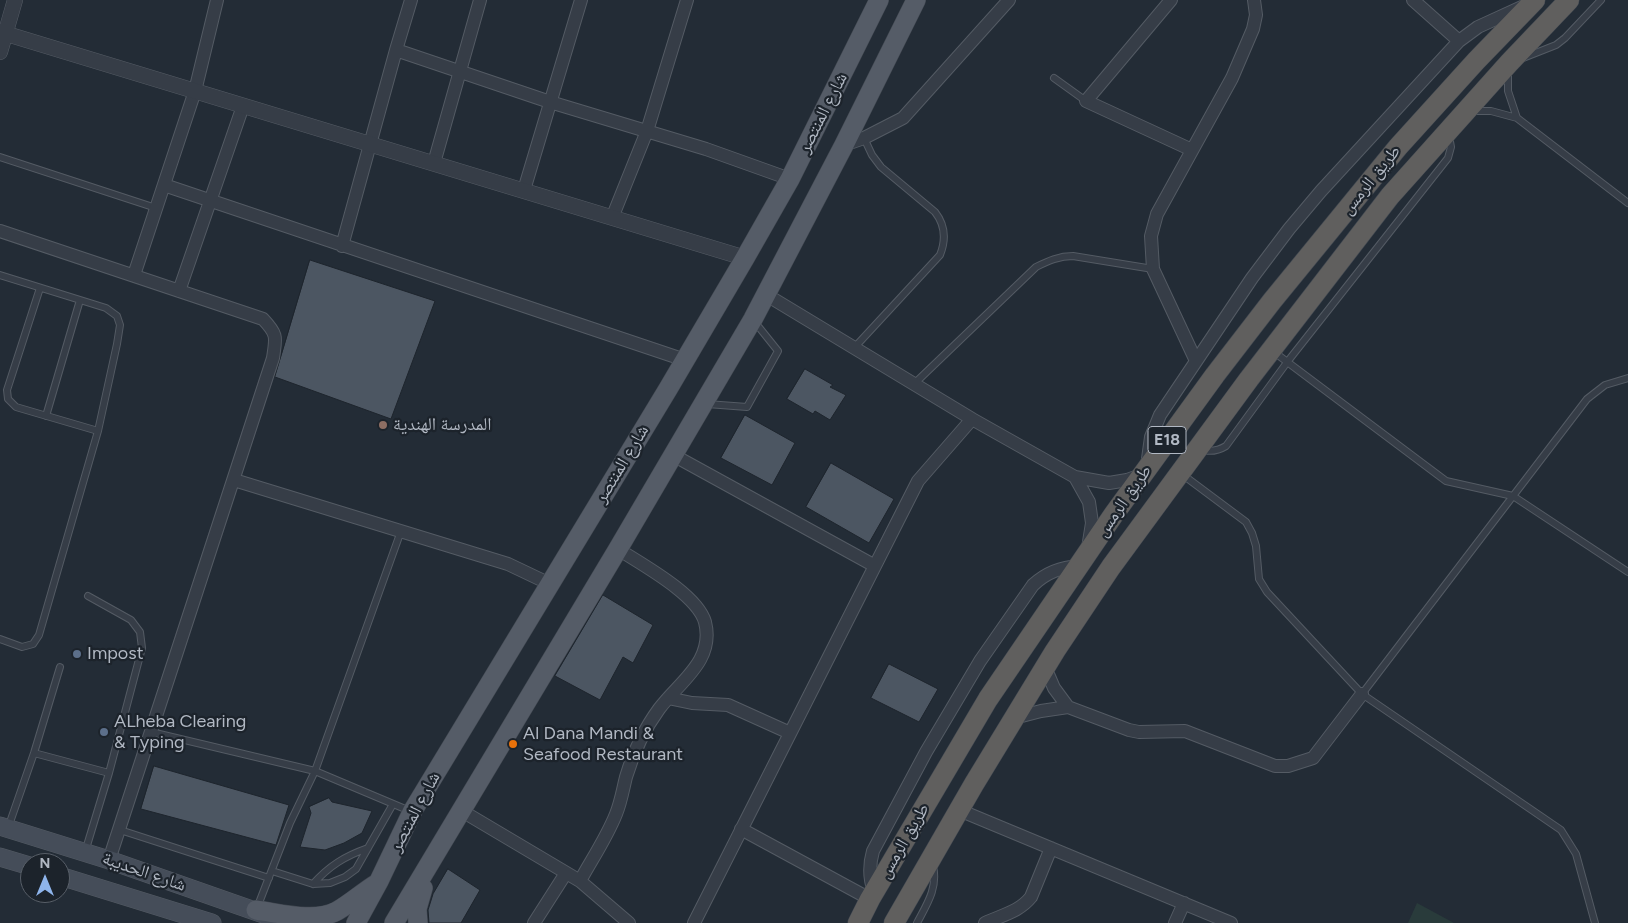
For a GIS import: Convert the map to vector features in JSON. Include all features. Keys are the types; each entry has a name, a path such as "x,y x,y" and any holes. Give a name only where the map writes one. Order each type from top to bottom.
{"highway":[{"name":"طريق الرمس","path":"894,923 1045,667 1112,567 1199,448 1280,355 1390,196 1509,62 1570,0"},
{"name":"طريق الرمس","path":"858,923 988,699 1145,471 1215,375 1272,301 1398,147 1476,61 1534,1"}],"main road":[{"name":"شارع المنتصر","path":"356,923 379,882 412,812 686,360 790,179 879,0"},
{"name":"شارع المنتصر","path":"394,923 618,549 752,319 844,145 916,0"},
{"name":"شارع الحديبة","path":"4,828 109,860 256,910 285,923"},
{"path":"0,857 20,863"},
{"path":"418,923 417,909 428,867"},
{"name":"شارع الحديبة","path":"70,879 212,923"},
{"path":"256,910 305,917 323,915 336,911 379,882"}],"street":[{"path":"0,52 3,33 16,0"},
{"path":"134,275 195,91 217,0"},
{"path":"342,246 411,0"},
{"path":"434,163 480,0"},
{"path":"524,190 581,0"},
{"path":"612,218 647,131 688,0"},
{"path":"844,145 864,138 903,118 1009,0"},
{"path":"1172,0 1086,102 1192,150"},
{"path":"1196,361 1153,269 1151,236 1157,214 1232,78 1253,29 1256,15 1254,0"},
{"path":"1413,0 1459,41"},
{"path":"765,294 972,419 1075,477 1109,483 1127,480 1145,471 1148,447 1154,425 1166,405 1252,278 1321,191 1459,41 1478,27 1534,1"},
{"path":"3,33 745,258"},
{"path":"396,50 550,102 706,149 790,179"},
{"path":"180,291 244,106"},
{"path":"164,185 686,360"},
{"path":"0,231 263,319 274,332 276,342 273,358 234,480 109,860"},
{"path":"694,923 918,481 972,419"},
{"path":"673,455 875,566"},
{"path":"872,896 870,868 873,851 926,752 980,661 1033,584 1040,578 1058,569 1083,560 1092,523 1089,502 1075,477"},
{"path":"234,480 508,564 550,584"},
{"path":"580,881 615,815 631,762 644,734 659,709 699,663 706,634 704,620 696,606 681,590 618,549"},
{"path":"1045,667 1054,688 1068,707"},
{"path":"1014,718 1068,707 1129,730 1139,732 1186,731 1275,766 1288,766 1313,758 1362,694"},
{"path":"668,698 692,703 728,705 790,733"},
{"path":"959,810 1231,923"},
{"path":"462,811 580,881 629,923"},
{"path":"741,829 872,896"},
{"path":"985,923 1017,910 1026,903 1031,897 1051,848"},
{"path":"534,923 566,873"},
{"path":"1175,923 1184,903"}],"lane":[{"path":"1516,118 1508,90 1509,62 1542,52 1556,45 1601,0"},
{"path":"1054,78 1086,102"},
{"path":"1465,111 1491,111 1516,118 1628,203"},
{"path":"854,348 940,255 944,244 942,220 881,167 872,155 864,138"},
{"path":"0,157 156,208"},
{"path":"914,384 1036,267 1050,260 1073,256 1153,269"},
{"path":"0,275 106,308 117,316 120,325 98,431 38,635 33,644 22,647 0,639"},
{"path":"40,288 7,390 8,399 16,407 98,431"},
{"path":"46,416 80,300"},
{"path":"703,404 747,406 778,351 752,319"},
{"path":"1280,355 1446,481 1513,496 1628,572"},
{"path":"1362,694 1587,399 1605,385 1628,378"},
{"path":"1180,474 1246,522 1256,546 1259,579 1266,592 1362,694 1561,830 1576,854 1595,923"},
{"path":"256,910 290,823 315,771 401,531"},
{"path":"85,853 109,774 142,648 140,632 131,620 88,596"},
{"path":"4,828 34,753 60,667"},
{"path":"151,732 315,771 412,812"},
{"path":"34,753 109,774"},
{"path":"272,871 313,884 330,883 345,877 356,869 393,804"},
{"path":"120,830 269,878"},
{"path":"313,884 322,874 343,858 368,848"},
{"path":"917,923 933,892 934,876 930,860"}],"shaded area":[{"path":"1417,903 1454,923 1408,923"}],"building":[{"path":"310,260 435,301 391,419 275,377"},
{"path":"805,369 833,385 830,387 846,395 830,420 815,411 813,414 787,399"},
{"path":"745,415 795,443 772,485 721,458"},
{"path":"831,463 894,499 869,543 806,507"},
{"path":"603,595 653,625 633,663 623,657 600,700 555,676"},
{"path":"889,664 938,689 919,722 871,698"},
{"path":"154,766 289,805 276,845 141,809"},
{"path":"329,798 332,802 372,811 362,833 344,843 325,850 300,847 311,813 309,807"},
{"path":"448,869 480,890 461,923 429,923 428,910 433,894"}],"place":[{"name":"المدرسة الهندية","path":"383,425"},
{"name":"Impost","path":"77,654"},
{"name":"ALheba Clearing & Typing","path":"104,732"},
{"name":"Al Dana Mandi & Seafood Restaurant","path":"513,744"}]}
